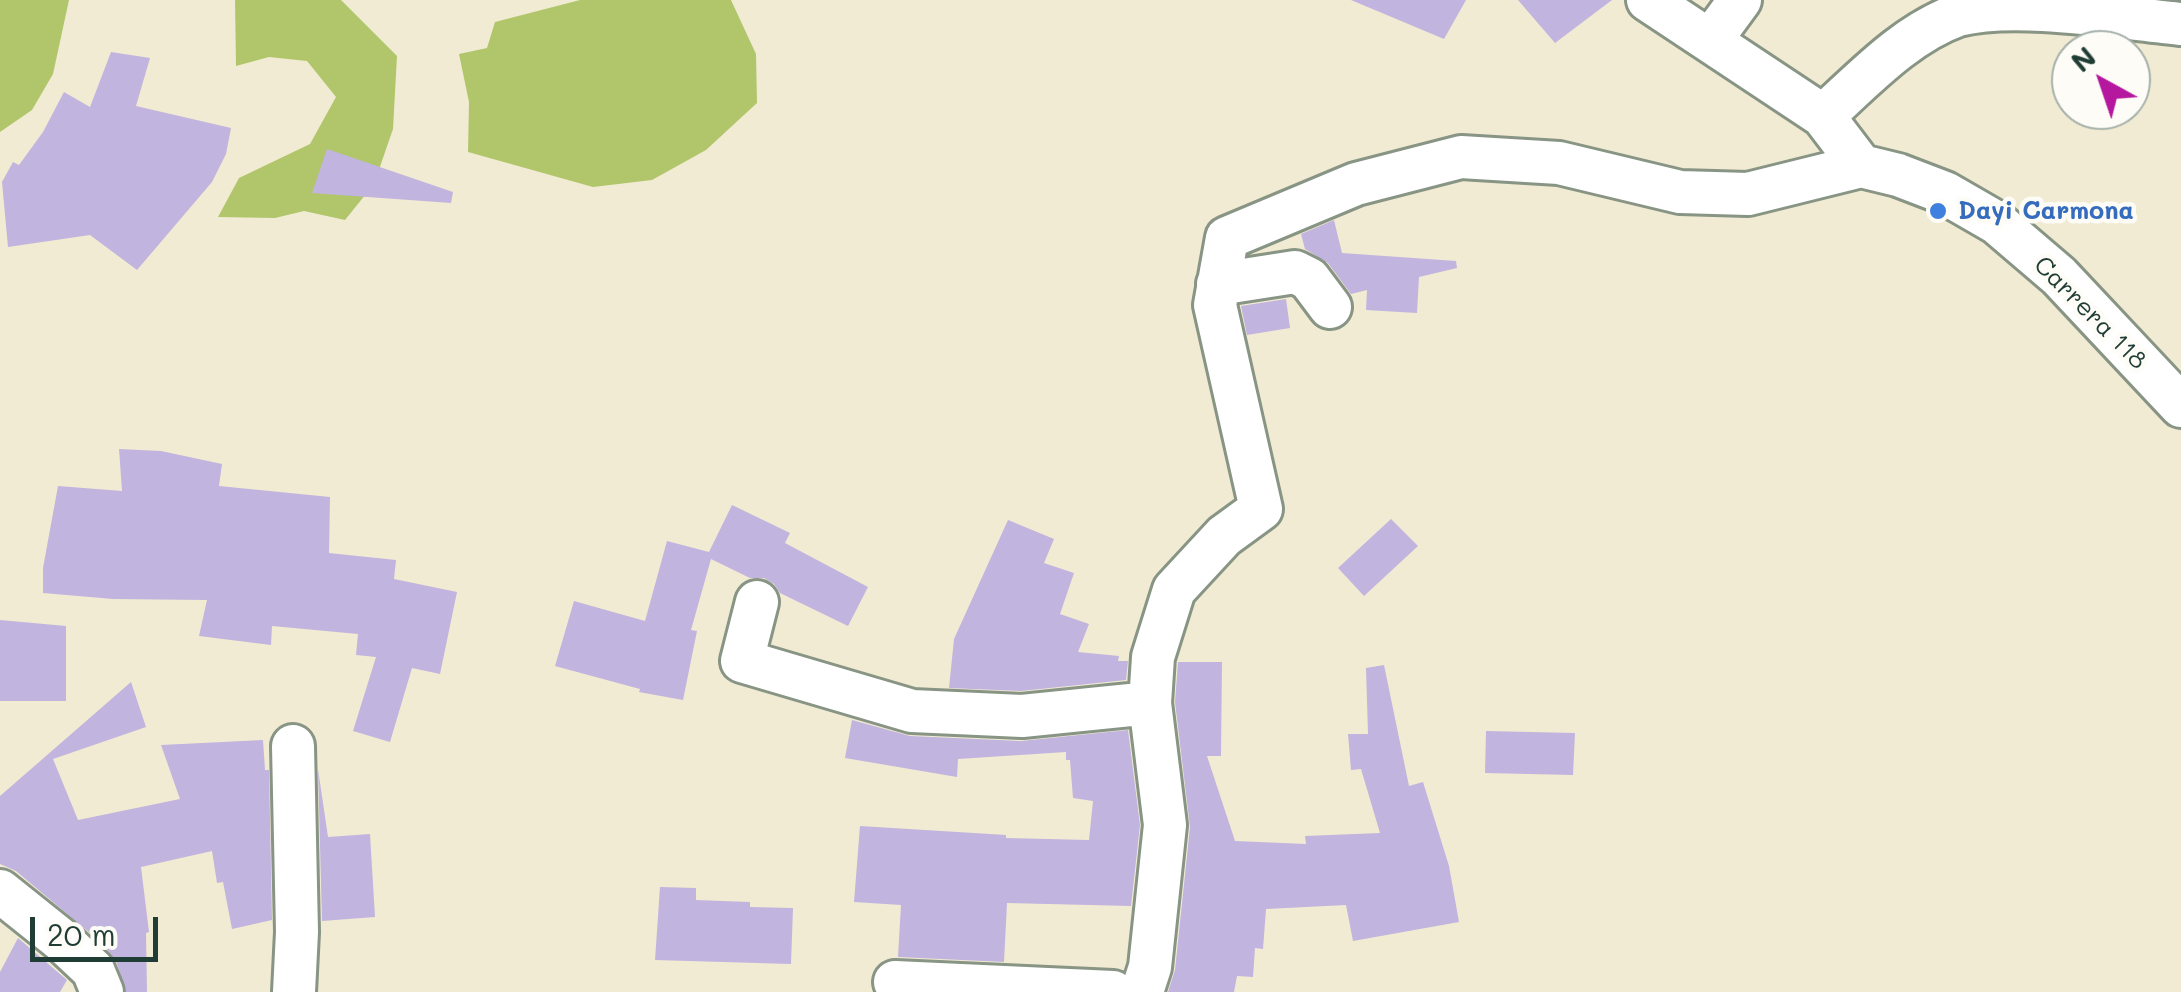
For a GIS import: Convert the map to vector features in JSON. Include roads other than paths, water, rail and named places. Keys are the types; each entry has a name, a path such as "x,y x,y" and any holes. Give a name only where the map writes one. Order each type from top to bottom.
{"street":[{"path":"1142,992 1150,968 1165,825 1150,703 1153,657 1174,590 1224,536 1261,510 1215,305 1227,238 1356,184 1461,157 1559,162 1680,192 1748,194 1861,166 1823,116 1648,0"},
{"path":"1710,41 1740,0"},
{"path":"1823,116 1900,46 1960,14 2019,6 2181,24"},
{"name":"Carrera 118","path":"1861,166 1946,193 1997,223 2059,276 2181,406"},
{"path":"1218,284 1295,272 1308,279 1330,307"},
{"path":"757,602 742,662 912,711 1022,716 1150,703"},
{"path":"293,746 297,932 294,992"},
{"path":"0,891 93,970 102,992"},
{"path":"895,982 1113,992"}],"place":[{"name":"Dayi Carmona","path":"1938,211"}]}
